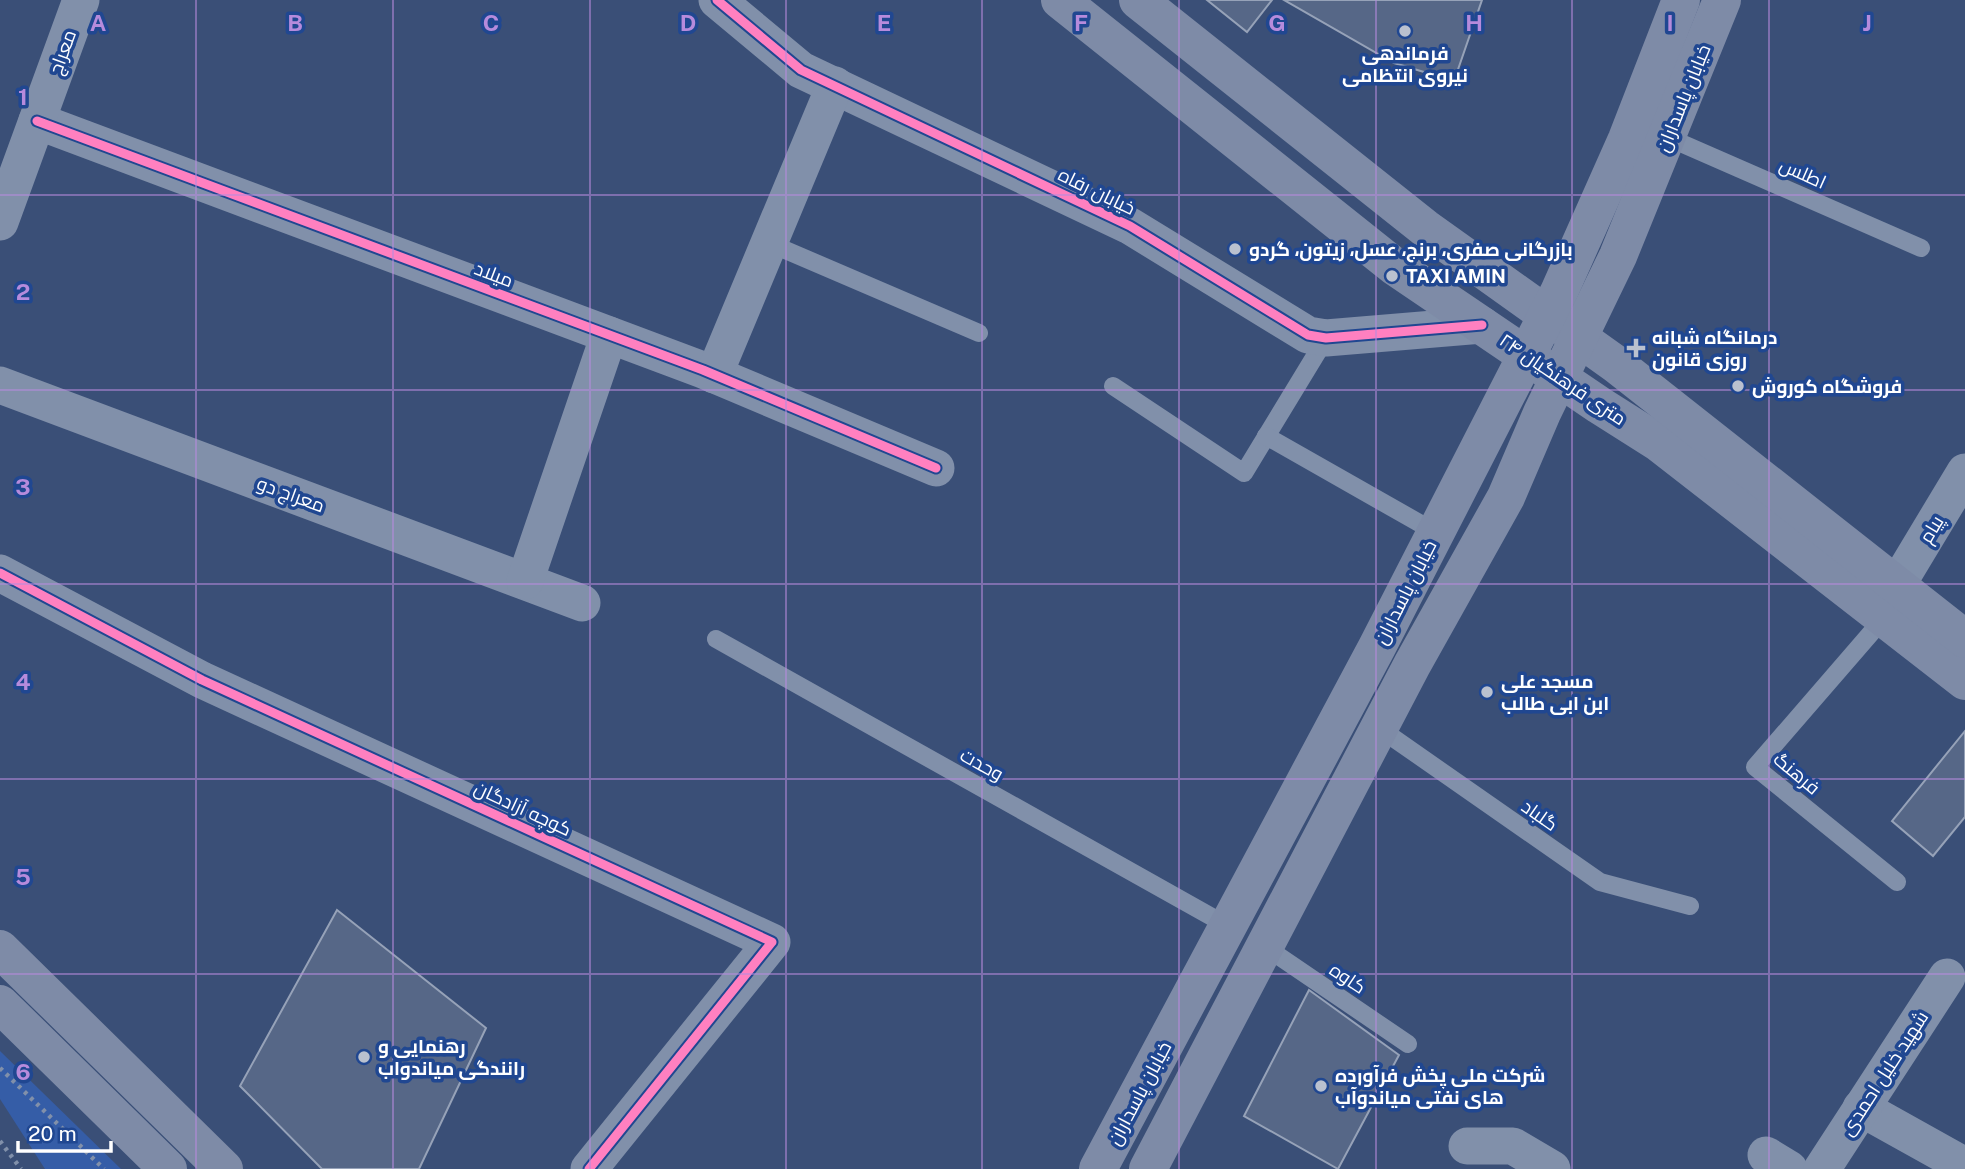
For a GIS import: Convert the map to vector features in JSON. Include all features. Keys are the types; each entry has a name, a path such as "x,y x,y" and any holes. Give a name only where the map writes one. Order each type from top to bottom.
{"main road":[{"name":"۲۴ متری فرهنگیان","path":"1060,0 1394,266 1890,602 1965,639"},
{"name":"۲۴ متری فرهنگیان","path":"1138,0 1425,228 1579,338 1890,602 1965,681"},
{"name":"خیابان پاسداران","path":"1098,1169 1377,647 1547,314 1627,139 1681,0"},
{"name":"خیابان پاسداران","path":"1148,1169 1379,728 1506,497 1618,256 1722,0"},
{"path":"0,949 224,1169"},
{"path":"0,1004 169,1169"}],"street":[{"name":"معراج","path":"0,222 81,0"},
{"name":"خیابان رفاه","path":"716,0 801,70 1130,226 1308,335 1325,338 1482,325"},
{"path":"714,375 835,85"},
{"name":"میلاد","path":"37,121 714,375 936,468"},
{"path":"525,581 609,335"},
{"name":"معراج دو","path":"0,385 582,603"},
{"name":"پیام","path":"1890,602 1965,472"},
{"name":"کوچه آزادگان","path":"0,573 202,680 772,942 589,1169"},
{"name":"شهید خلیل احمدی","path":"1822,1169 1947,977"},
{"path":"1861,1108 1965,1166"},
{"path":"1467,1146 1513,1146 1552,1169"}],"lane":[{"name":"اطلس","path":"1667,137 1921,248"},
{"path":"769,243 979,333"},
{"path":"1113,386 1244,473 1325,338"},
{"path":"1266,436 1435,533"},
{"name":"فرهنگ","path":"1890,602 1755,767 1897,881"},
{"name":"وحدت","path":"716,639 1228,926"},
{"name":"گلباد","path":"1379,728 1601,882 1690,906"},
{"name":"کاوه","path":"1264,946 1408,1044"}],"path":[{"path":"0,1068 104,1169"},
{"path":"0,1141 21,1169"}],"shaded area":[{"path":"0,1051 121,1169 45,1169 0,1099"}],"building":[{"path":"1207,0 1272,0 1247,32"},
{"name":"فرماندهی نیروی انتظامی","path":"1284,0 1482,0 1454,81 1394,63"},
{"path":"1965,731 1965,817 1933,856 1892,821"},
{"name":"رهنمایی و رانندگی میاندواب","path":"337,910 486,1028 419,1169 322,1169 240,1086"},
{"name":"شرکت ملی پخش فرآورده های نفتی میاندوآب","path":"1309,990 1399,1055 1338,1169 1244,1116"}],"cycle path":[{"path":"717,0 801,70 1130,226 1308,335 1326,338 1482,325"},
{"path":"37,121 703,370 936,468"},
{"path":"0,573 202,680 772,942 589,1169"}],"place":[{"name":"فرماندهی نیروی انتظامی","path":"1405,31"},
{"name":"بازرگانی صفری، برنج، عسل، زیتون، گردو","path":"1235,249"},
{"name":"TAXI AMIN","path":"1392,276"},
{"name":"درمانگاه شبانه روزی قانون","path":"1636,348"},
{"name":"فروشگاه کوروش","path":"1738,386"},
{"name":"مسجد علی ابن ابی طالب","path":"1487,692"},
{"name":"رهنمایی و رانندگی میاندواب","path":"364,1057"},
{"name":"شرکت ملی پخش فرآورده های نفتی میاندوآب","path":"1321,1086"}]}
